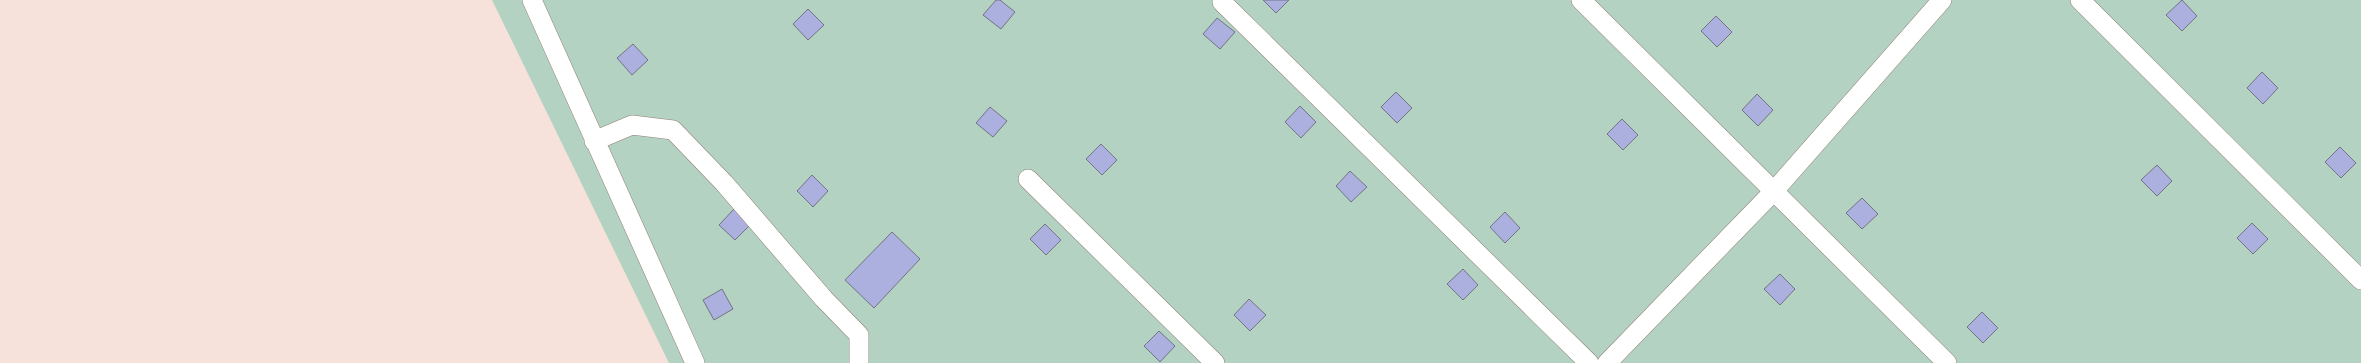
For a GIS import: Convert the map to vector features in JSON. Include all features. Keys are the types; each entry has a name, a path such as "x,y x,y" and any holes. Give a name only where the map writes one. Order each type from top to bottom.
{"lane":[{"path":"532,0 594,142 695,363"},
{"path":"1581,0 1947,363"},
{"path":"1607,363 1774,191 1942,0"},
{"path":"2080,0 2361,280"},
{"path":"1222,2 1589,363"},
{"path":"594,142 632,125 673,130 724,183 824,299 859,335 858,363"},
{"path":"1028,179 1215,363"}],"green space":[{"path":"492,0 2361,0 2361,363 669,363"}],"building":[{"path":"996,0 1000,0 1015,12 1001,29 983,15"},
{"path":"1263,0 1289,0 1276,13"},
{"path":"2182,0 2197,16 2182,31 2166,15"},
{"path":"808,9 824,25 808,40 793,24"},
{"path":"1716,16 1732,32 1717,47 1701,31"},
{"path":"1217,18 1235,32 1220,49 1203,34"},
{"path":"633,44 648,60 632,75 617,58"},
{"path":"2262,72 2278,88 2263,104 2247,88"},
{"path":"1396,92 1412,108 1397,123 1381,107"},
{"path":"1757,94 1773,110 1758,126 1742,110"},
{"path":"1300,106 1316,122 1301,138 1285,122"},
{"path":"990,107 1007,121 993,137 976,123"},
{"path":"1622,119 1638,135 1623,150 1607,134"},
{"path":"1101,144 1117,160 1102,175 1086,159"},
{"path":"2340,147 2356,163 2341,178 2325,162"},
{"path":"2157,165 2172,181 2157,196 2141,180"},
{"path":"1350,171 1367,187 1351,202 1336,186"},
{"path":"812,175 828,191 813,207 797,191"},
{"path":"1862,198 1878,214 1862,229 1846,213"},
{"path":"734,209 750,225 735,240 719,225"},
{"path":"1505,212 1520,228 1505,243 1490,227"},
{"path":"2252,223 2268,239 2253,254 2237,238"},
{"path":"1045,224 1061,240 1046,255 1030,239"},
{"path":"892,232 920,259 874,308 845,280"},
{"path":"1463,269 1478,285 1463,300 1447,284"},
{"path":"1780,274 1795,289 1780,305 1764,289"},
{"path":"722,289 733,309 714,320 703,300"},
{"path":"1249,299 1266,315 1250,331 1234,315"},
{"path":"1982,312 1998,328 1983,343 1967,327"},
{"path":"1159,331 1175,346 1160,362 1144,346"}]}
